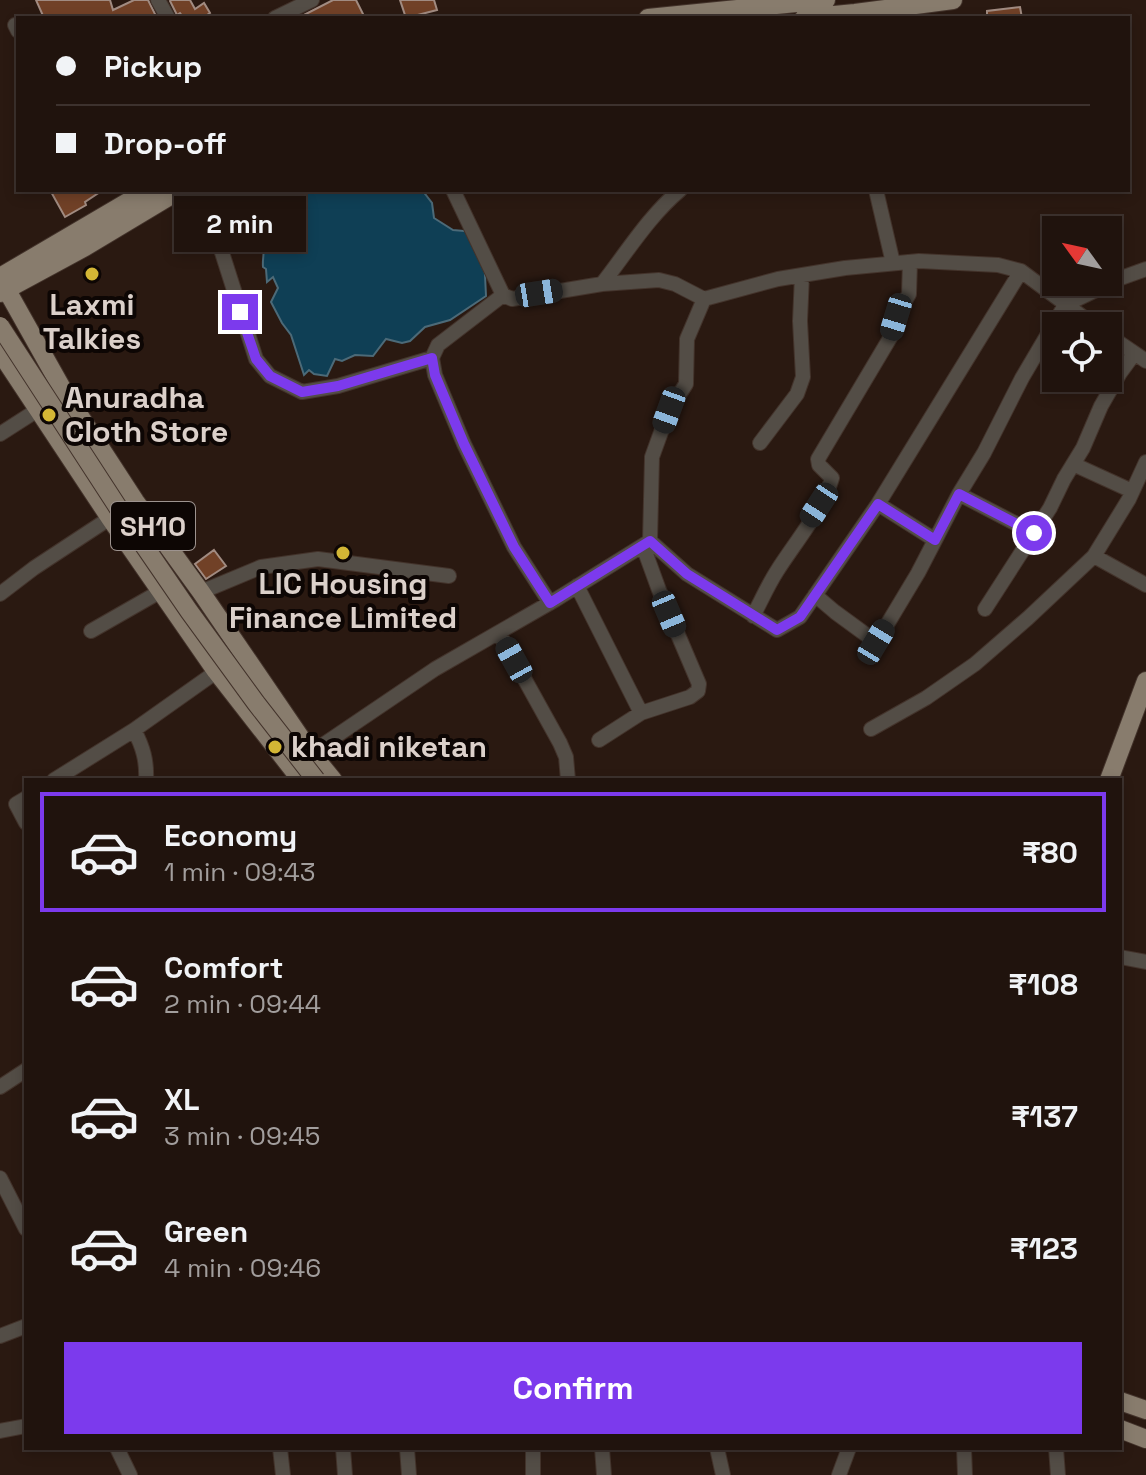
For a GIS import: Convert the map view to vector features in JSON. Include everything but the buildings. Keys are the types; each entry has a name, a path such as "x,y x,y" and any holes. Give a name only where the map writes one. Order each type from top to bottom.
{"main road":[{"path":"669,16 826,0"},
{"path":"855,16 953,0"},
{"path":"2,284 145,192"},
{"path":"2,284 85,247 177,192"},
{"name":"SH10","path":"2,284 64,392 135,501 331,778"},
{"path":"0,326 201,629 314,778"},
{"path":"0,352 216,671 296,774"},
{"path":"1112,771 1146,681"},
{"path":"1122,1402 1146,1410"},
{"path":"1122,1422 1146,1431"},
{"path":"1122,1430 1146,1439"}],"street":[{"path":"279,16 312,0"},
{"path":"203,192 256,359 270,376 302,392 338,386 432,358"},
{"path":"454,192 503,295 512,299 602,284 659,280 675,284 704,299 778,279 910,262 998,265 1021,271 1075,312"},
{"path":"602,284 649,222 678,192"},
{"path":"876,192 893,263"},
{"path":"753,616 831,483 832,478 819,465 818,459 890,338 896,317 909,294 910,262"},
{"path":"815,595 873,647 918,573 1022,378 1065,305 1146,269"},
{"path":"646,543 687,574 777,630 800,617 878,504 1021,271"},
{"path":"760,443 797,394 803,377 800,321 802,275"},
{"path":"503,295 438,345 432,358 435,375 470,457 514,547 550,603"},
{"path":"599,740 641,713 690,697 698,691 699,684 659,590 646,543 652,457 669,410 686,384 687,339 704,299"},
{"path":"985,609 1050,508 1114,384 1140,357 1122,345"},
{"path":"0,434 39,409"},
{"path":"871,729 926,698 975,664 1094,556 1146,462"},
{"path":"1073,464 1132,491"},
{"path":"959,494 1034,533"},
{"path":"878,504 935,540"},
{"path":"0,594 110,518"},
{"path":"296,774 311,753 435,669 646,543"},
{"path":"1094,556 1146,585"},
{"path":"201,592 261,567 318,559 449,576"},
{"path":"577,586 641,713"},
{"path":"91,631 161,591"},
{"path":"499,633 560,743 566,757 568,778"},
{"path":"57,778 134,730 243,654"},
{"path":"134,730 142,744 147,764 146,778"},
{"path":"24,799 16,804 24,819"},
{"path":"1122,957 1146,962"},
{"path":"0,1087 24,1071"},
{"path":"0,1178 24,1225"},
{"path":"0,1336 24,1327"},
{"path":"0,1431 24,1426"},
{"path":"118,1450 130,1475"},
{"path":"280,1450 283,1475"},
{"path":"343,1450 345,1475"},
{"path":"407,1450 409,1475"},
{"path":"533,1450 533,1475"},
{"path":"602,1450 604,1475"},
{"path":"717,1450 723,1475"},
{"path":"839,1475 848,1450"},
{"path":"964,1450 965,1475"},
{"path":"1056,1450 1058,1475"}],"water":[{"path":"259,192 424,192 432,203 434,218 453,230 464,231 470,223 484,254 486,296 450,320 425,327 410,341 402,343 386,339 373,356 355,355 342,361 335,359 327,376 309,370 304,375 291,335 271,302 278,288 273,277 267,282 263,267 263,243 252,226 251,209"}],"place":[{"name":"Laxmi Talkies","path":"92,274"},
{"name":"Anuradha Cloth Store","path":"49,415"},
{"name":"LIC Housing Finance Limited","path":"343,553"},
{"name":"khadi niketan","path":"275,747"}],"route":[{"path":"240,312 256,359 270,376 302,392 338,386 432,358 435,375 464,444 514,547 550,603 650,541 687,574 777,630 800,617 878,504 935,540 959,494 1034,533"}]}
